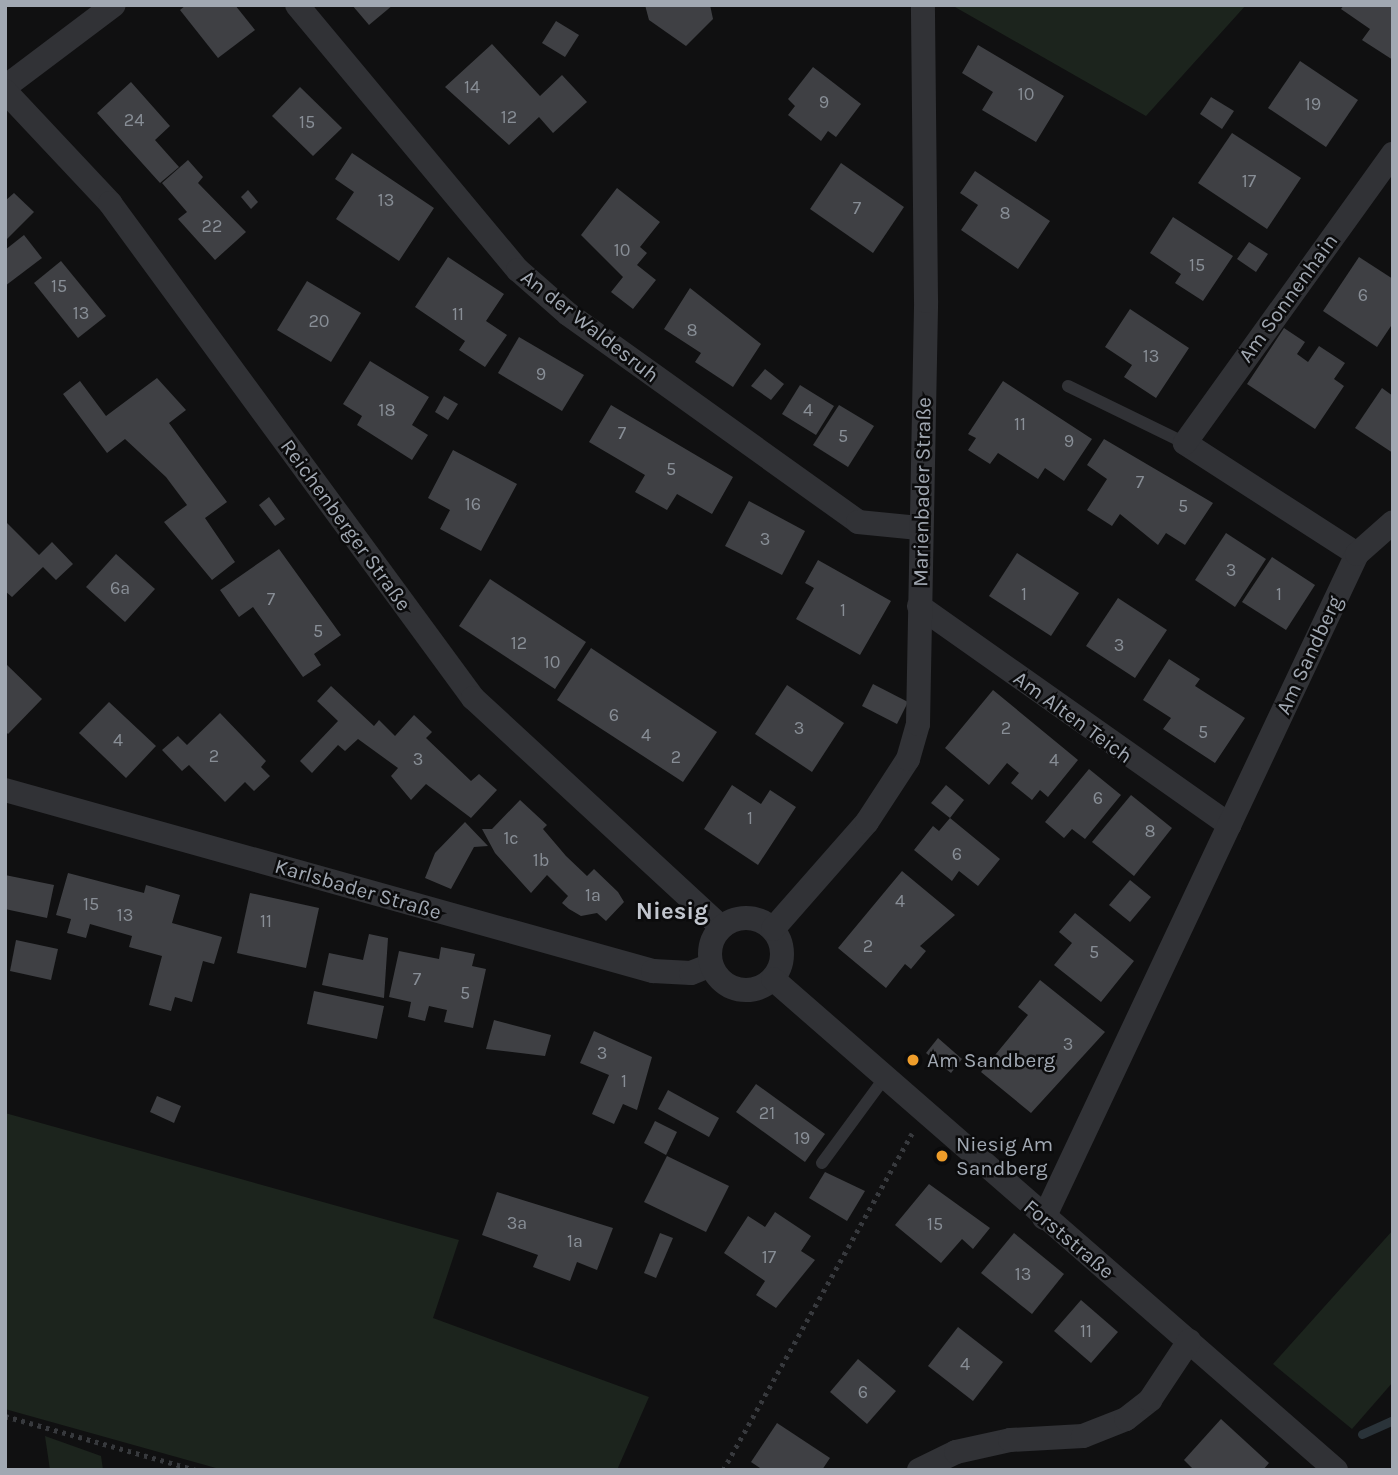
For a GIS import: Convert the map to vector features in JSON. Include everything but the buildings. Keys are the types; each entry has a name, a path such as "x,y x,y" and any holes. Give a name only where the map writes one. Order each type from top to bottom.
{"street":[{"path":"5,89 114,5"},
{"name":"An der Waldesruh","path":"297,5 518,270 568,314 858,522 919,528"},
{"name":"Marienbader Straße","path":"772,929 825,876 908,759 918,724 919,528 926,301 923,5"},
{"name":"Reichenberger Straße","path":"5,89 110,203 473,698 721,927"},
{"name":"Am Sonnenhain","path":"1185,443 1393,154"},
{"path":"1185,443 1357,554"},
{"name":"Am Sandberg","path":"1044,1218 1357,554 1393,522"},
{"name":"Am Alten Teich","path":"919,606 1229,825"},
{"name":"Karlsbader Straße","path":"5,790 653,971 691,973 711,965"},
{"path":"747,918 772,929 782,954 773,979 743,991 723,983 711,965 709,952 721,927 747,918"},
{"name":"Forststraße","path":"773,979 883,1080 1189,1340 1336,1470"},
{"path":"919,1470 957,1451 1010,1440 1083,1436 1126,1419 1150,1400 1189,1340"}],"lane":[{"path":"1068,386 1185,443"},
{"path":"822,1163 883,1080"}],"path":[{"path":"723,1470 922,1114"},
{"path":"5,1416 196,1470"}],"shaded area":[{"path":"911,5 1246,5 1146,116 955,7"},
{"path":"5,1113 459,1240 433,1318 649,1397 617,1470 223,1470 5,1409"},
{"path":"1393,1230 1393,1382 1352,1429 1273,1364"},
{"path":"45,1436 101,1456 103,1470 50,1470"}],"waterway":[{"path":"1362,1434 1393,1420"}],"place":[{"name":"Am Sandberg","path":"913,1060"},
{"name":"Niesig Am Sandberg","path":"942,1156"}],"district":[{"name":"Niesig","path":"672,912"}]}
